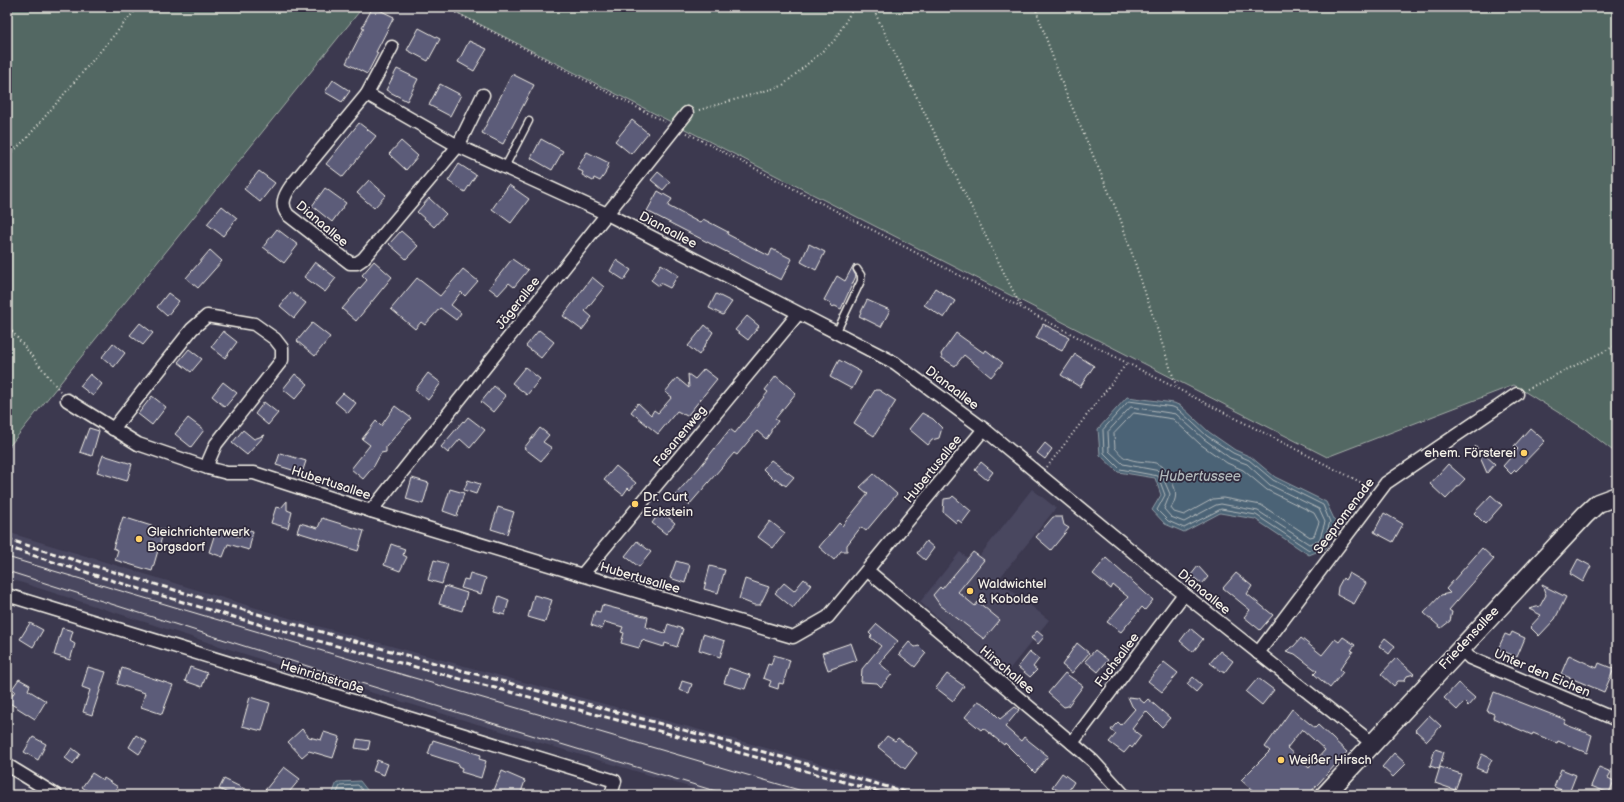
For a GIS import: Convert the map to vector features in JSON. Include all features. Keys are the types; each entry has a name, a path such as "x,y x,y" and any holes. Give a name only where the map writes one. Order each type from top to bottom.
{"street":[{"name":"Dianaallee","path":"392,47 368,94 284,195 284,210 288,215 343,260 350,263 357,263 363,259 458,146 483,95"},
{"name":"Dianaallee","path":"368,94 458,146 607,214 895,363 984,429 1184,594 1372,743"},
{"name":"Jägerallee","path":"371,511 687,113"},
{"name":"Fasanenweg","path":"582,575 798,314"},
{"path":"113,429 192,328 207,316 254,324 275,339 282,348 282,360 216,444 209,460 208,468"},
{"name":"Seepromenade","path":"1258,653 1386,483 1517,394"},
{"name":"Hubertusallee","path":"67,400 138,444 208,468 227,474 254,473 371,511 793,637 828,617 868,571 984,429"},
{"name":"Friedensallee","path":"1325,795 1585,515 1598,503 1616,493"},
{"name":"Hirschallee","path":"868,571 1072,742 1093,761 1124,795"},
{"name":"Fuchsallee","path":"1072,742 1184,594"},
{"name":"Heinrichstraße","path":"7,595 615,781 611,795"},
{"name":"Unter den Eichen","path":"1460,648 1470,658 1617,720"},
{"path":"7,765 56,795"}],"lane":[{"path":"504,167 529,121"},
{"path":"836,333 861,282 861,274 857,269"}],"path":[{"path":"132,7 134,11"},
{"path":"7,157 26,139 138,7"},
{"path":"445,7 1127,363 1379,492"},
{"path":"687,113 782,86 834,41 854,7"},
{"path":"872,7 1022,307"},
{"path":"1035,7 1063,86 1120,218 1177,388"},
{"path":"7,325 67,400"},
{"path":"1517,394 1617,345"},
{"path":"1041,476 1127,363"}],"shaded area":[{"name":"Waldwichtel & Kobolde","path":"1032,489 1056,508 998,580 1049,620 1004,676 920,602 960,552 974,563"},
{"path":"7,532 299,621 777,751 926,795 716,795 282,666 7,578"}],"green space":[{"path":"7,7 363,7 7,449"},
{"path":"446,7 1617,7 1617,454 1585,429 1514,385 1327,457"}],"water":[{"name":"Hubertussee","path":"1127,397 1174,403 1181,406 1209,432 1235,450 1251,457 1275,477 1326,502 1335,521 1326,548 1309,555 1255,519 1220,513 1184,532 1165,524 1152,510 1161,495 1155,478 1118,472 1100,455 1098,429"},
{"path":"360,781 371,795 332,795 337,782"}],"building":[{"path":"373,7 394,17 376,52 378,53 367,74 346,63 364,28 362,27"},
{"path":"419,28 440,39 428,61 407,50"},
{"path":"469,41 487,49 474,71 458,62"},
{"path":"397,69 418,79 407,101 386,90"},
{"path":"512,74 534,85 503,144 482,133"},
{"path":"333,80 350,91 342,102 325,92"},
{"path":"440,84 461,95 450,116 429,105"},
{"path":"632,120 648,133 631,154 615,141"},
{"path":"359,123 376,136 343,177 326,164"},
{"path":"541,139 563,151 552,170 531,158"},
{"path":"401,141 418,156 406,170 389,154"},
{"path":"587,152 609,163 605,174 600,181 594,178 593,181 582,175 583,172 577,169"},
{"path":"459,164 476,175 465,192 448,181"},
{"path":"259,171 275,183 260,202 244,189"},
{"path":"658,172 670,182 663,190 651,180"},
{"path":"369,180 386,195 374,208 357,193"},
{"path":"509,185 529,199 511,223 492,209"},
{"path":"325,188 346,203 332,222 312,206"},
{"path":"658,191 672,199 668,206 700,223 703,219 728,232 727,234 769,256 772,249 792,259 781,280 647,211"},
{"path":"429,198 446,214 434,227 417,212"},
{"path":"222,206 237,218 223,236 207,224"},
{"path":"277,229 298,245 284,263 263,247"},
{"path":"401,231 418,246 406,259 389,244"},
{"path":"809,244 825,252 816,270 801,262"},
{"path":"210,250 222,261 198,288 186,278"},
{"path":"512,259 528,270 514,287 509,283 498,295 489,288"},
{"path":"616,260 631,270 624,280 610,271"},
{"path":"374,261 392,277 356,321 342,309 367,280 362,275"},
{"path":"315,262 336,278 325,292 304,277"},
{"path":"661,264 678,275 670,288 660,283 659,286 651,280"},
{"path":"854,264 853,270 856,276 841,309 835,306 831,307 830,303 824,300 832,285 837,276 845,281"},
{"path":"463,269 478,281 465,296 461,292 451,305 461,313 456,320 440,308 425,325 421,322 415,329 391,309 417,278 440,296"},
{"path":"592,277 604,287 585,311 592,317 582,330 563,316"},
{"path":"935,288 955,301 944,318 924,305"},
{"path":"291,292 306,303 294,318 280,306"},
{"path":"168,293 179,301 167,316 157,307"},
{"path":"716,294 732,302 723,315 709,308"},
{"path":"867,300 890,310 881,327 859,316"},
{"path":"747,316 759,326 748,340 735,330"},
{"path":"140,323 153,333 143,345 130,335"},
{"path":"312,323 330,337 315,356 297,341"},
{"path":"1043,324 1069,337 1062,351 1036,338"},
{"path":"705,325 713,332 699,355 688,346"},
{"path":"539,330 554,342 541,358 526,346"},
{"path":"223,331 237,342 225,358 211,347"},
{"path":"956,333 984,353 986,350 1003,363 991,377 964,355 955,366 942,358 941,354"},
{"path":"113,343 125,353 114,367 102,357"},
{"path":"189,349 202,359 191,372 178,362"},
{"path":"1075,354 1094,366 1080,387 1061,375"},
{"path":"839,360 861,372 852,389 830,377"},
{"path":"525,367 540,379 527,395 512,383"},
{"path":"704,369 717,379 687,416 677,411 658,434 631,412 638,403 651,415 654,410 658,413 672,397 665,392 677,378 689,388 688,374 695,379"},
{"path":"428,373 441,383 428,400 415,390"},
{"path":"90,374 102,384 93,396 80,386"},
{"path":"295,374 308,384 295,399 283,389"},
{"path":"776,376 796,393 775,419 778,421 771,432 766,439 757,431 737,455 734,453 689,505 676,494 700,467 730,429 735,433 768,392 765,390"},
{"path":"223,382 237,393 225,407 212,396"},
{"path":"494,386 506,396 493,412 481,402"},
{"path":"875,390 879,390 896,401 874,436 854,423"},
{"path":"343,393 356,403 348,413 335,402"},
{"path":"152,396 166,407 152,425 138,414"},
{"path":"264,402 278,413 268,425 255,414"},
{"path":"395,406 411,418 386,447 386,452 381,453 374,466 363,479 351,469 370,445 362,439 376,421 381,426"},
{"path":"922,413 933,419 942,428 939,438 932,440 928,445 909,429"},
{"path":"468,417 485,430 470,448 460,439 448,453 441,447"},
{"path":"188,418 204,430 191,447 175,434"},
{"path":"89,428 99,431 92,456 80,452"},
{"path":"540,428 549,435 543,442 552,448 541,461 524,448"},
{"name":"ehem. Försterei","path":"1530,428 1545,441 1516,471 1515,470 1511,474 1503,466 1518,449 1514,446"},
{"path":"243,430 254,439 265,435 247,455 232,443"},
{"path":"1045,443 1052,449 1045,459 1037,453"},
{"path":"1475,446 1495,464 1487,473"},
{"path":"280,453 306,461 302,473 276,465"},
{"path":"103,455 132,464 127,481 97,472"},
{"path":"771,460 794,477 786,486 775,478 774,480 763,469"},
{"path":"981,462 993,472 987,480 975,470"},
{"path":"1448,464 1465,479 1446,499 1430,484"},
{"path":"616,466 636,483 630,490 628,488 623,495 604,480"},
{"path":"874,474 897,494 866,531 861,527 847,545 847,551 841,551 834,560 819,547 839,523 842,526 868,494 860,487"},
{"path":"412,478 429,483 423,504 406,499"},
{"path":"468,480 480,484 476,494 464,490"},
{"path":"450,489 464,493 457,516 443,511"},
{"path":"1491,495 1502,505 1485,524 1474,513"},
{"path":"953,496 971,511 962,523 958,520 956,523 943,512 944,499 951,498"},
{"path":"287,501 287,510 292,512 288,528 271,523 276,507 281,508"},
{"path":"498,507 514,512 507,534 491,529"},
{"path":"661,511 675,523 666,534 652,523"},
{"path":"1384,513 1403,524 1393,542 1374,532"},
{"name":"Gleichrichterwerk Borgsdorf","path":"123,517 164,530 152,571 115,560 118,550 113,548"},
{"path":"1053,517 1062,517 1064,525 1069,528 1051,550 1036,537"},
{"path":"322,518 364,531 358,551 297,532 300,523 318,528"},
{"path":"770,521 785,533 773,548 758,537"},
{"path":"242,528 253,531 249,550 228,544 223,557 209,552 216,530 240,537"},
{"path":"637,541 651,552 639,567 625,556"},
{"path":"926,541 934,548 925,560 917,553"},
{"path":"391,544 405,549 403,555 407,557 400,571 384,565"},
{"path":"1482,548 1494,559 1449,610 1452,612 1450,621 1441,628 1424,613 1441,595 1450,593 1446,589"},
{"path":"973,552 984,560 958,592 975,606 978,602 1000,620 984,639 940,605 933,595 940,587 942,589"},
{"path":"1106,558 1153,600 1145,610 1142,607 1121,632 1107,622 1128,597 1113,585 1111,589 1093,574"},
{"path":"1578,559 1591,566 1583,582 1570,574"},
{"path":"434,560 448,564 442,584 428,580"},
{"path":"676,561 690,565 685,583 670,578"},
{"path":"710,566 725,570 718,593 704,589"},
{"path":"1198,566 1208,577 1202,584 1191,575"},
{"path":"470,573 486,578 481,594 461,588 464,579 468,580"},
{"path":"1236,573 1252,586 1247,594 1273,615 1260,630 1244,617 1250,610 1223,588"},
{"path":"1349,573 1366,583 1354,604 1337,595 1338,587 1343,578 1345,580"},
{"path":"745,579 769,587 760,605 754,605 739,599"},
{"path":"804,579 811,585 793,608 775,593 784,583 794,591"},
{"path":"1542,585 1566,597 1555,619 1539,636 1530,627 1541,615 1529,609 1540,606 1546,595"},
{"path":"445,586 467,593 462,611 439,604"},
{"path":"534,595 552,600 545,622 528,617"},
{"path":"499,596 509,600 505,615 494,612"},
{"path":"602,605 648,617 646,627 665,633 668,624 683,629 677,647 665,643 664,647 642,640 639,648 621,643 624,633 621,632 623,627 605,622 602,629 591,625 595,611 600,612"},
{"path":"30,623 43,630 33,647 20,639"},
{"path":"877,624 898,641 879,663 892,674 881,687 877,683 861,682 862,669 881,646 870,637 872,636 869,633"},
{"path":"62,628 73,631 70,641 75,644 70,660 54,655"},
{"path":"1190,628 1203,639 1193,652 1180,641"},
{"path":"1037,631 1044,637 1038,644 1031,638"},
{"path":"1512,632 1525,638 1517,657 1498,649 1505,634 1510,636"},
{"path":"703,634 725,641 720,657 699,650"},
{"path":"1343,637 1355,645 1351,650 1353,651 1340,669 1343,672 1330,688 1314,674 1317,671 1295,654 1286,651 1294,646 1301,638 1322,655 1335,639 1339,642"},
{"path":"1385,638 1395,646 1389,654 1379,646"},
{"path":"909,642 915,647 919,646 926,653 915,667 899,654"},
{"path":"851,643 857,660 828,670 822,653"},
{"path":"1077,643 1089,653 1072,673 1062,665"},
{"path":"1095,650 1108,660 1098,672 1085,661"},
{"path":"1220,651 1233,661 1224,673 1210,663"},
{"path":"1030,652 1039,659 1033,667 1037,670 1030,677 1018,667"},
{"path":"774,655 790,660 783,684 779,683 778,689 769,686 771,681 763,678 768,664 771,665"},
{"path":"1569,655 1597,668 1599,663 1614,669 1604,692 1561,674"},
{"path":"1396,658 1414,674 1407,676 1404,681 1398,681 1394,686 1381,674"},
{"path":"1164,662 1178,673 1162,692 1148,681"},
{"path":"88,667 106,672 92,715 83,712 90,690 82,687"},
{"path":"190,667 207,673 202,687 185,681"},
{"path":"122,668 173,685 162,714 141,707 145,693 117,684"},
{"path":"729,668 750,675 745,689 724,683"},
{"path":"1065,673 1083,686 1068,706 1064,707 1048,693"},
{"path":"947,674 964,686 953,701 936,688"},
{"path":"1193,677 1202,685 1196,692 1187,684"},
{"path":"1258,678 1274,690 1262,705 1246,692"},
{"path":"19,679 30,685 28,690 46,701 35,719 8,702 15,691 12,689"},
{"path":"682,681 692,684 689,693 679,690"},
{"path":"1458,683 1475,698 1468,706 1464,702 1457,710 1444,698"},
{"path":"1494,692 1566,720 1564,724 1592,735 1587,753 1558,741 1557,743 1533,733 1532,735 1493,718 1494,714 1487,711"},
{"path":"250,697 270,703 262,731 242,726"},
{"path":"1128,697 1138,698 1144,703 1148,699 1170,718 1162,727 1146,711 1132,729 1141,736 1132,748 1130,746 1124,753 1109,742 1116,734 1111,730 1114,726 1118,722 1121,725 1135,709"},
{"path":"978,701 986,705 1000,719 1015,707 1019,710 1005,727 1021,741 1024,737 1048,756 1035,773 1005,743 1004,745 983,728 981,730 965,717"},
{"name":"Weißer Hirsch","path":"1292,709 1315,728 1318,725 1347,752 1308,795 1258,795 1241,780 1270,751 1265,747","holes":["1302,729 1325,750 1309,768 1287,748"]},
{"path":"1429,715 1441,726 1427,741 1415,730"},
{"path":"302,729 309,737 321,740 324,732 340,737 333,758 309,751 302,757 288,742"},
{"path":"136,735 147,742 139,754 129,747"},
{"path":"887,736 895,741 898,738 917,753 905,769 878,747"},
{"path":"33,737 46,744 38,760 24,752"},
{"path":"357,739 370,741 368,750 355,748"},
{"path":"433,740 481,755 479,759 486,761 481,778 461,772 462,768 458,766 459,764 428,754"},
{"path":"72,748 80,754 73,764 65,758"},
{"path":"1435,749 1444,752 1439,769 1430,766"},
{"path":"1394,753 1406,764 1393,777 1382,767"},
{"path":"1482,754 1492,759 1486,772 1476,768"},
{"path":"377,760 388,764 384,775 373,771"},
{"path":"284,767 300,779 287,795 261,795"},
{"path":"1440,767 1461,774 1455,790 1435,783"},
{"path":"1599,767 1611,772 1608,778 1614,781 1609,793 1591,786"},
{"path":"1561,769 1576,775 1569,793 1554,787"},
{"path":"502,771 525,781 520,795 492,795"},
{"path":"92,773 103,780 104,778 118,787 112,795 104,795 97,790 93,795 82,787"},
{"path":"1062,773 1074,782 1066,795 1052,787"},
{"path":"224,779 257,795 232,795 219,789"}],"tram line":[{"path":"7,557 373,666 816,795"},
{"path":"7,571 361,683 728,795"}],"railway":[{"path":"7,539 147,582 286,622 915,795"},
{"path":"7,547 145,591 285,632 698,741 889,795"}],"place":[{"name":"ehem. Försterei","path":"1524,453"},
{"name":"Dr. Curt Eckstein","path":"635,504"},
{"name":"Gleichrichterwerk Borgsdorf","path":"139,539"},
{"name":"Waldwichtel & Kobolde","path":"970,591"},
{"name":"Weißer Hirsch","path":"1281,760"}]}
